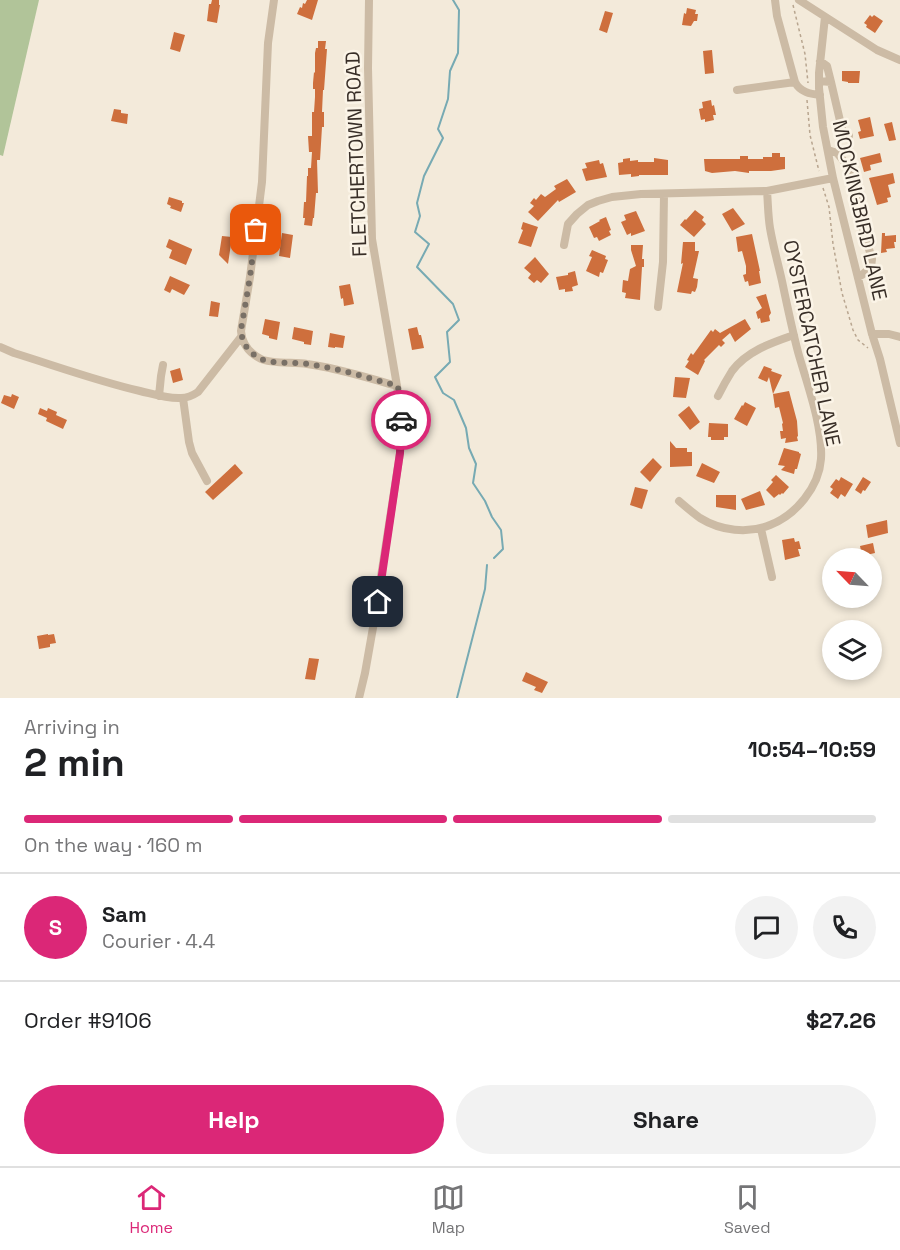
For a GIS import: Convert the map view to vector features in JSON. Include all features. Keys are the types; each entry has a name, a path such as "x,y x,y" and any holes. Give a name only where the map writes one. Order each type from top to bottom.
{"street":[{"path":"274,0 268,43 262,182 241,330 242,337 248,350 263,360 308,364 398,386"},
{"name":"FLETCHERTOWN ROAD","path":"359,698 374,622 400,453 401,418 398,386 372,239 370,214 369,0"},
{"path":"775,0 777,16 795,82 798,87 808,93 820,95"},
{"path":"800,0 877,50 900,60"},
{"name":"MOCKINGBIRD LANE","path":"825,17 819,81 823,127 833,178 900,443"},
{"path":"820,61 827,66 844,135 849,136"},
{"path":"819,81 831,82"},
{"path":"737,90 795,82"},
{"path":"828,150 837,153 848,165 862,226 873,259 871,267 858,277"},
{"path":"564,245 568,224 577,214 588,205 612,197 641,194 767,191 833,178"},
{"name":"OYSTERCATCHER LANE","path":"679,501 700,518 722,528 761,529 776,523 801,503 816,477 820,461 820,441 770,227 767,191"},
{"path":"658,307 663,262 664,194"},
{"path":"872,334 889,334 900,337"},
{"path":"718,396 733,370 750,354 764,345 794,335"},
{"path":"0,347 111,384 175,399 190,397 198,392 242,337"},
{"path":"159,396 163,365"},
{"path":"183,398 189,442 195,461 207,481"},
{"path":"761,529 772,577"}],"path":[{"path":"792,0 807,68 810,135 829,207 842,293 858,340 879,355"}],"green space":[{"path":"0,0 39,0 3,156 0,155"}],"building":[{"path":"212,0 219,0 217,23 207,21 209,4"},
{"path":"307,0 318,0 312,20 297,14"},
{"path":"687,8 696,10 695,14 698,14 697,21 694,21 691,26 682,25"},
{"path":"605,11 613,13 607,33 599,30"},
{"path":"870,15 883,21 875,33 864,23"},
{"path":"174,32 185,35 180,52 170,49"},
{"path":"318,41 326,41 325,49 327,49 322,112 324,112 324,127 322,127 320,160 317,160 318,193 316,193 312,226 304,225 305,218 303,218 308,168 311,168 312,152 309,152 308,136 312,136 312,112 314,112 315,97 313,83"},
{"path":"712,50 714,73 705,74 703,51"},
{"path":"842,71 860,71 859,83 842,81"},
{"path":"711,100 716,115 713,115 714,120 705,122 705,119 701,120 699,109 703,108 702,102"},
{"path":"114,109 128,114 127,124 111,121"},
{"path":"870,117 874,136 860,139 858,132 861,131 858,120"},
{"path":"892,122 896,140 889,141 884,124"},
{"path":"772,153 780,153 780,157 785,157 785,169 749,171 749,173 705,171 704,159 740,159 740,156 748,156 748,159 763,159 763,157 772,157"},
{"path":"880,153 882,162 870,165 871,170 864,172 860,158"},
{"path":"630,158 630,161 638,160 638,162 654,162 654,158 668,160 668,175 631,177 631,174 619,175 618,163"},
{"path":"599,160 600,164 603,163 607,177 586,181 582,169 587,168 585,163"},
{"path":"893,173 895,183 888,185 891,197 887,198 888,202 877,205 869,178"},
{"path":"567,179 576,192 559,202 558,200 538,221 528,212 534,206 530,203 534,198 536,200 541,194 545,197 556,189 554,186"},
{"path":"169,197 184,203 181,212 170,208 171,206 167,204"},
{"path":"733,208 745,224 732,231 722,214"},
{"path":"695,210 704,217 702,220 706,224 694,237 680,225"},
{"path":"636,211 645,231 631,236 631,233 627,235 621,222 626,220 624,215"},
{"path":"606,217 611,235 599,241 597,237 594,238 589,227"},
{"path":"523,222 538,227 531,247 518,243 523,230 521,229"},
{"path":"282,233 293,235 290,258 279,256"},
{"path":"882,233 885,233 885,236 896,235 896,242 894,242 895,248 886,249 887,252 881,253"},
{"path":"752,234 761,283 749,286 743,275 746,274 746,266 742,251 738,252 736,237"},
{"path":"222,236 232,237 228,264 219,255"},
{"path":"169,239 192,249 186,265 169,258 172,250 166,247"},
{"path":"683,242 695,242 695,251 699,251 693,278 698,279 697,287 691,294 677,292 683,263 681,264"},
{"path":"631,245 643,245 644,267 642,267 640,300 625,298 626,293 622,292 623,280 628,281 630,269 636,266"},
{"path":"592,250 606,256 605,259 608,260 599,277 586,271 592,257 589,256"},
{"path":"535,257 549,274 541,283 537,280 534,283 528,278 531,274 524,268"},
{"path":"575,271 578,285 572,287 573,291 559,290 556,277"},
{"path":"170,276 190,285 184,295 172,289 170,293 164,290"},
{"path":"350,284 354,304 344,306 339,286"},
{"path":"766,294 771,313 770,321 761,323 756,312 762,308 756,297"},
{"path":"211,301 220,303 218,317 209,316"},
{"path":"265,319 280,322 277,340 262,334"},
{"path":"745,319 751,329 735,342 730,333 722,340 725,343 721,347 719,345 704,360 698,375 685,367 691,353 693,355 711,330 713,332 715,329 720,333"},
{"path":"294,327 313,331 311,345 292,339"},
{"path":"417,327 424,348 412,350 408,329"},
{"path":"330,333 345,336 343,348 328,347"},
{"path":"764,366 782,375 773,394 769,377 767,382 758,378"},
{"path":"180,368 183,380 173,383 170,371"},
{"path":"675,377 690,378 686,398 673,397"},
{"path":"789,391 797,421 798,441 785,443 786,438 781,439 780,431 783,431 783,423 779,407 775,408 773,394"},
{"path":"12,394 19,397 14,409 1,403 4,395 11,397"},
{"path":"745,402 756,408 747,426 734,419"},
{"path":"689,406 700,422 690,430 678,415"},
{"path":"40,408 47,411 48,408 57,412 56,415 67,420 63,429 46,421 47,418 38,414"},
{"path":"709,423 728,424 728,437 724,437 724,440 711,440 711,437 708,437"},
{"path":"670,441 676,448 687,448 687,452 692,452 692,466 670,467"},
{"path":"784,448 801,454 794,474 781,470 785,466 778,465"},
{"path":"653,458 662,467 650,482 640,472"},
{"path":"702,463 720,472 714,483 696,476"},
{"path":"235,464 243,473 213,500 205,492"},
{"path":"776,475 789,487 783,494 774,498 766,490"},
{"path":"841,477 853,484 845,497 841,494 838,499 830,493 833,489 830,487 836,479 839,481"},
{"path":"863,477 871,482 861,494 855,490"},
{"path":"635,487 648,490 642,509 630,505"},
{"path":"760,491 765,505 746,510 741,499"},
{"path":"716,495 736,495 736,510 716,507"},
{"path":"887,520 888,533 868,538 866,525"},
{"path":"794,538 795,542 799,541 800,556 785,560 782,540"},
{"path":"873,543 874,548 860,548 860,546"},
{"path":"54,634 56,643 39,649 37,636"},
{"path":"309,658 319,659 315,680 305,679"},
{"path":"526,672 548,682 542,693 534,690 536,687 522,681"}],"waterway":[{"path":"453,0 459,10 458,53 450,71 448,99 438,129 443,138 424,176 417,203 420,216 415,232 429,244 417,267 453,304 459,320 447,332 450,362 435,377 443,393 454,400 466,428 469,448 476,464 473,483 501,530 503,549 494,558"},
{"path":"457,698 485,589 487,565"}],"way so far":[{"path":"256,230 241,330 248,350 263,360 308,364 398,386 401,420"}],"route":[{"path":"378,602 400,453 401,420"}]}
